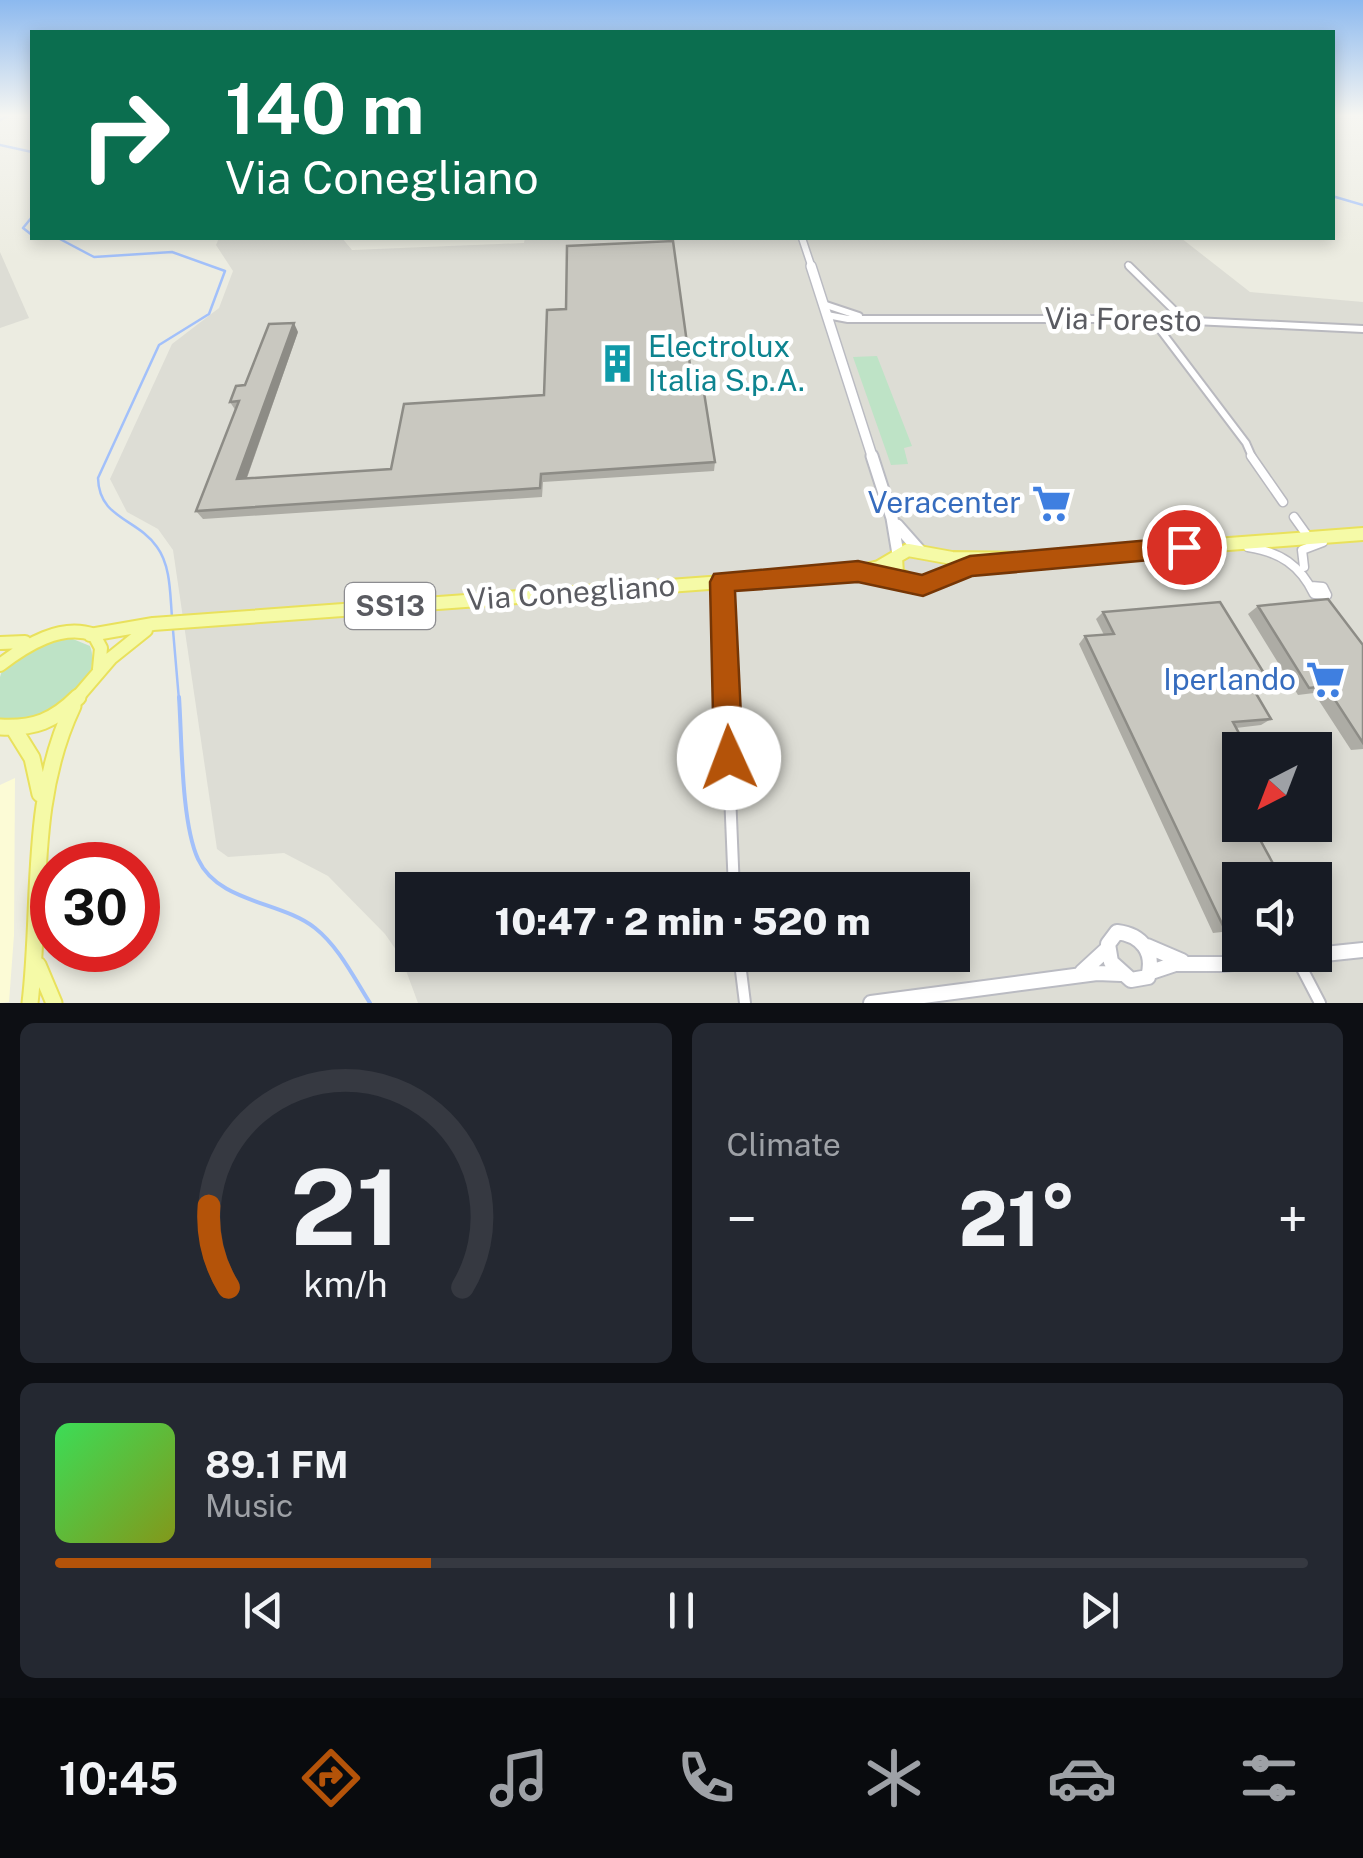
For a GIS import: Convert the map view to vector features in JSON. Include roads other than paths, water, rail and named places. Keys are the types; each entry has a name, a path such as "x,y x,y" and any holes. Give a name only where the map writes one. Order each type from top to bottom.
{"main road":[{"path":"1022,559 923,552 897,555 894,568 902,579 923,586 962,568 1022,559 1358,535"},
{"path":"923,552 938,570 934,580"},
{"name":"Via Conegliano","path":"164,623 858,572 879,567 897,555"},
{"name":"Via Conegliano","path":"858,572 902,579"},
{"name":"SS13","path":"0,643 29,642 63,630 90,635 164,623"},
{"name":"SS13","path":"7,728 44,722 73,706 127,641 164,623"},
{"path":"90,635 102,652 96,678"},
{"name":"SS13","path":"0,665 29,642"},
{"path":"40,842 41,800 54,745 73,706"},
{"path":"7,728 32,758 41,800"},
{"path":"30,1003 35,972"},
{"path":"41,972 54,1003"}],"street":[{"path":"803,240 892,518 897,555"},
{"path":"1128,265 1184,320"},
{"path":"823,304 859,316"},
{"name":"Via Foresto","path":"827,316 848,320 1152,319 1363,329"},
{"name":"Via Foresto","path":"827,316 882,319"},
{"path":"1152,319 1246,444 1250,456 1283,502"},
{"path":"832,330 837,323 848,320"},
{"path":"1294,517 1309,538"},
{"path":"892,518 923,552"},
{"path":"1315,586 1302,564 1302,550 1358,535"},
{"path":"1223,544 1282,555 1295,563 1332,608"},
{"path":"722,582 733,872"},
{"path":"1072,977 1093,966 1107,949 1112,935 1124,932 1188,963"},
{"path":"1145,945 1152,959 1151,972"},
{"path":"1107,949 1121,974"},
{"path":"1332,953 1363,950"},
{"path":"871,1003 1072,977 1121,974 1138,980 1151,972 1188,963 1222,964"},
{"path":"740,972 744,1003"},
{"path":"1312,972 1320,1003"}],"waterway":[{"path":"1335,197 1363,205"},
{"path":"30,219 23,228 30,233"},
{"path":"62,240 94,257 172,252 225,271 209,314 159,345 98,478 105,502 149,537 162,555 172,617"},
{"path":"173,630 179,700"},
{"path":"179,697 185,803 198,859 220,885 315,928 339,953 370,1003"}],"place":[{"name":"Electrolux Italia S.p.A.","path":"618,364"},
{"name":"Veracenter","path":"1051,503"},
{"name":"Iperlando","path":"1326,680"}]}
